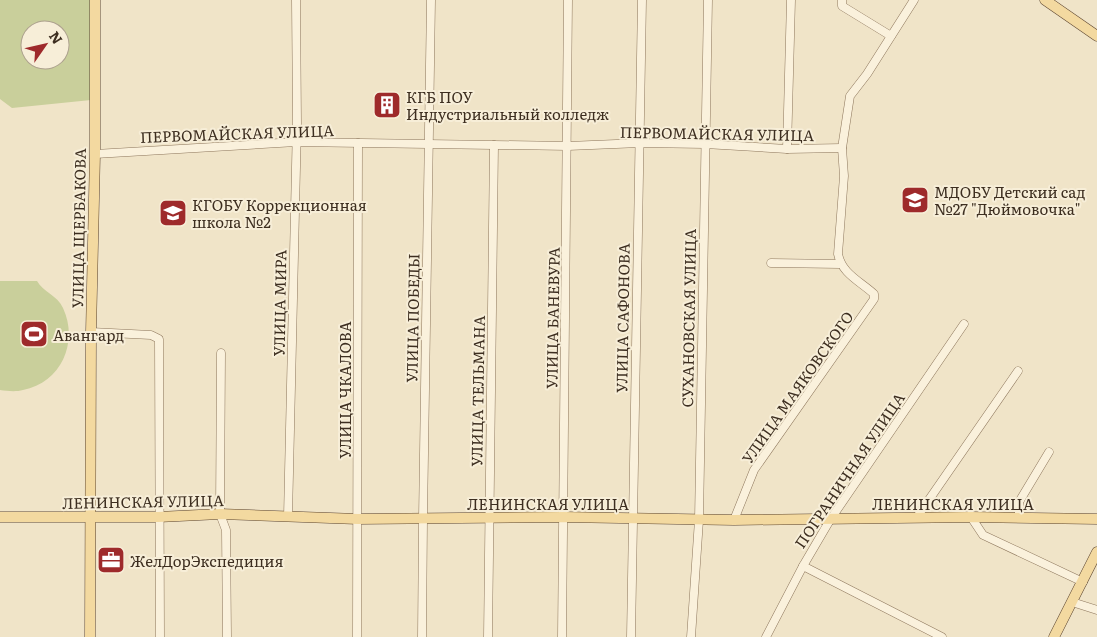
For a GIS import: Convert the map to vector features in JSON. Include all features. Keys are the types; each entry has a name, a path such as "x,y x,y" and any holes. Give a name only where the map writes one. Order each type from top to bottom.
{"main road":[{"name":"УЛИЦА ЩЕРБАКОВА","path":"90,637 95,0"},
{"path":"1045,0 1097,36"},
{"name":"ЛЕНИНСКАЯ УЛИЦА","path":"0,517 158,517 220,514 422,519 563,517 699,520 830,520 917,517 1097,519"},
{"path":"1054,637 1097,552"}],"street":[{"name":"УЛИЦА МИРА","path":"288,517 296,142 296,0"},
{"name":"УЛИЦА ПОБЕДЫ","path":"422,637 422,519 431,0"},
{"name":"УЛИЦА БАНЕВУРА","path":"562,637 568,0"},
{"name":"УЛИЦА САФОНОВА","path":"631,637 642,0"},
{"name":"СУХАНОВСКАЯ УЛИЦА","path":"691,637 699,520 708,0"},
{"path":"787,149 791,0"},
{"path":"771,263 840,264 838,254 844,176 842,148 850,96 868,74 914,0"},
{"path":"842,3 891,36"},
{"name":"ПЕРВОМАЙСКАЯ УЛИЦА","path":"95,154 296,142 568,146 640,143 705,144 787,149 842,148"},
{"name":"УЛИЦА ЧКАЛОВА","path":"356,637 358,518 358,143"},
{"name":"УЛИЦА ТЕЛЬМАНА","path":"488,637 494,145"},
{"name":"УЛИЦА МАЯКОВСКОГО","path":"734,520 754,470 874,299 874,294 853,279 840,264"},
{"name":"ПОГРАНИЧНАЯ УЛИЦА","path":"766,637 803,566 830,520 964,324"},
{"path":"92,332 151,336 160,339 158,517 160,637"},
{"path":"221,353 220,514 226,530 226,637"},
{"path":"917,517 1018,371"},
{"path":"1019,518 1019,502 1049,452"},
{"path":"971,517 983,535 1082,582"},
{"path":"803,566 942,637"},
{"path":"1072,602 1097,610"}],"green space":[{"path":"0,0 92,0 91,100 12,108 0,99"},
{"name":"Авангард","path":"0,281 37,281 63,308 67,321 69,334 67,347 57,370 48,379 36,386 20,391 0,390"}],"place":[{"name":"КГБ ПОУ Индустриальный колледж","path":"387,105"},
{"name":"МДОБУ Детский сад №27 \"Дюймовочка\"","path":"915,200"},
{"name":"КГОБУ Коррекционная школа №2","path":"173,213"},
{"name":"Авангард","path":"34,334"},
{"name":"ЖелДорЭкспедиция","path":"111,560"}]}
